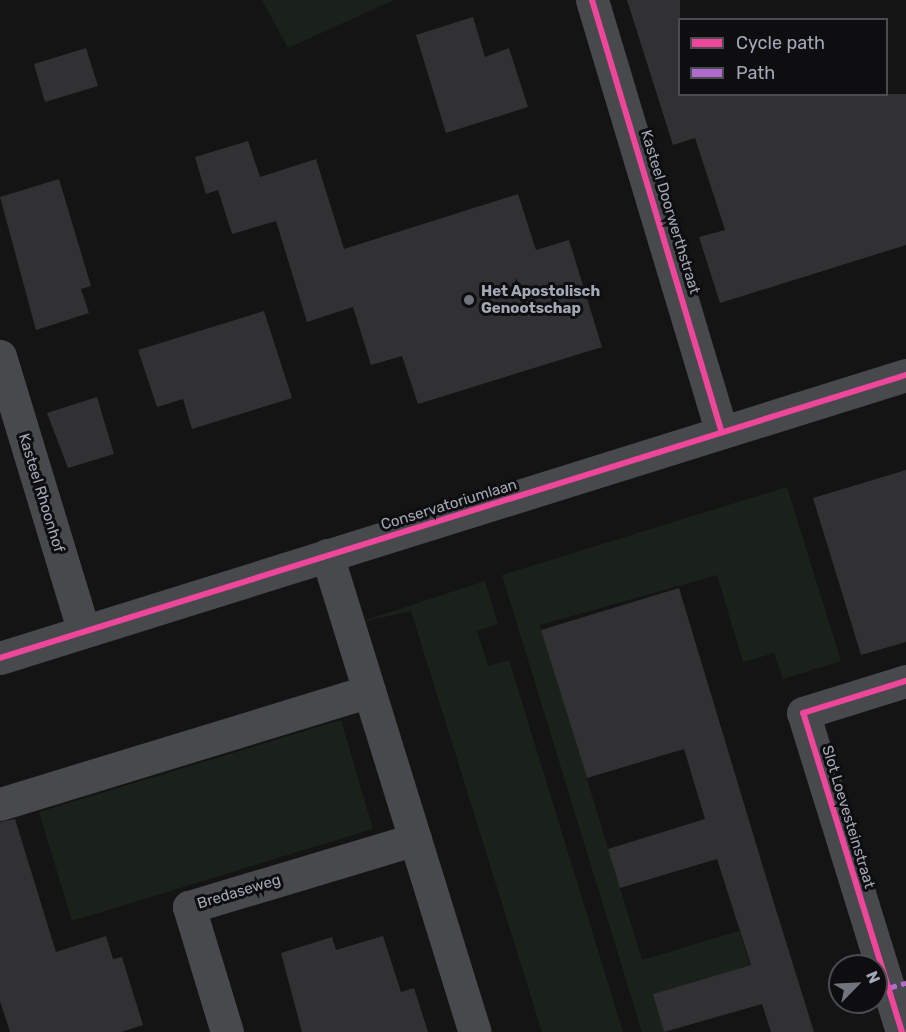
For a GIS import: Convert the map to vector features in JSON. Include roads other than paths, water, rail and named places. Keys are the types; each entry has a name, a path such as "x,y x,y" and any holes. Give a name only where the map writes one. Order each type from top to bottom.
{"street":[{"name":"Kasteel Doorwerthstraat","path":"592,0 722,432"},
{"name":"Kasteel Rhoonhof","path":"0,356 83,630"},
{"name":"Conservatoriumlaan","path":"0,658 83,630 906,375"},
{"path":"327,555 475,1032"},
{"name":"Slot Loevesteinstraat","path":"902,1032 897,985 802,713 906,681"},
{"path":"0,804 369,691"},
{"name":"Bredaseweg","path":"227,1032 189,907 415,838"}],"place":[{"name":"Het Apostolisch Genootschap","path":"469,300"}]}
